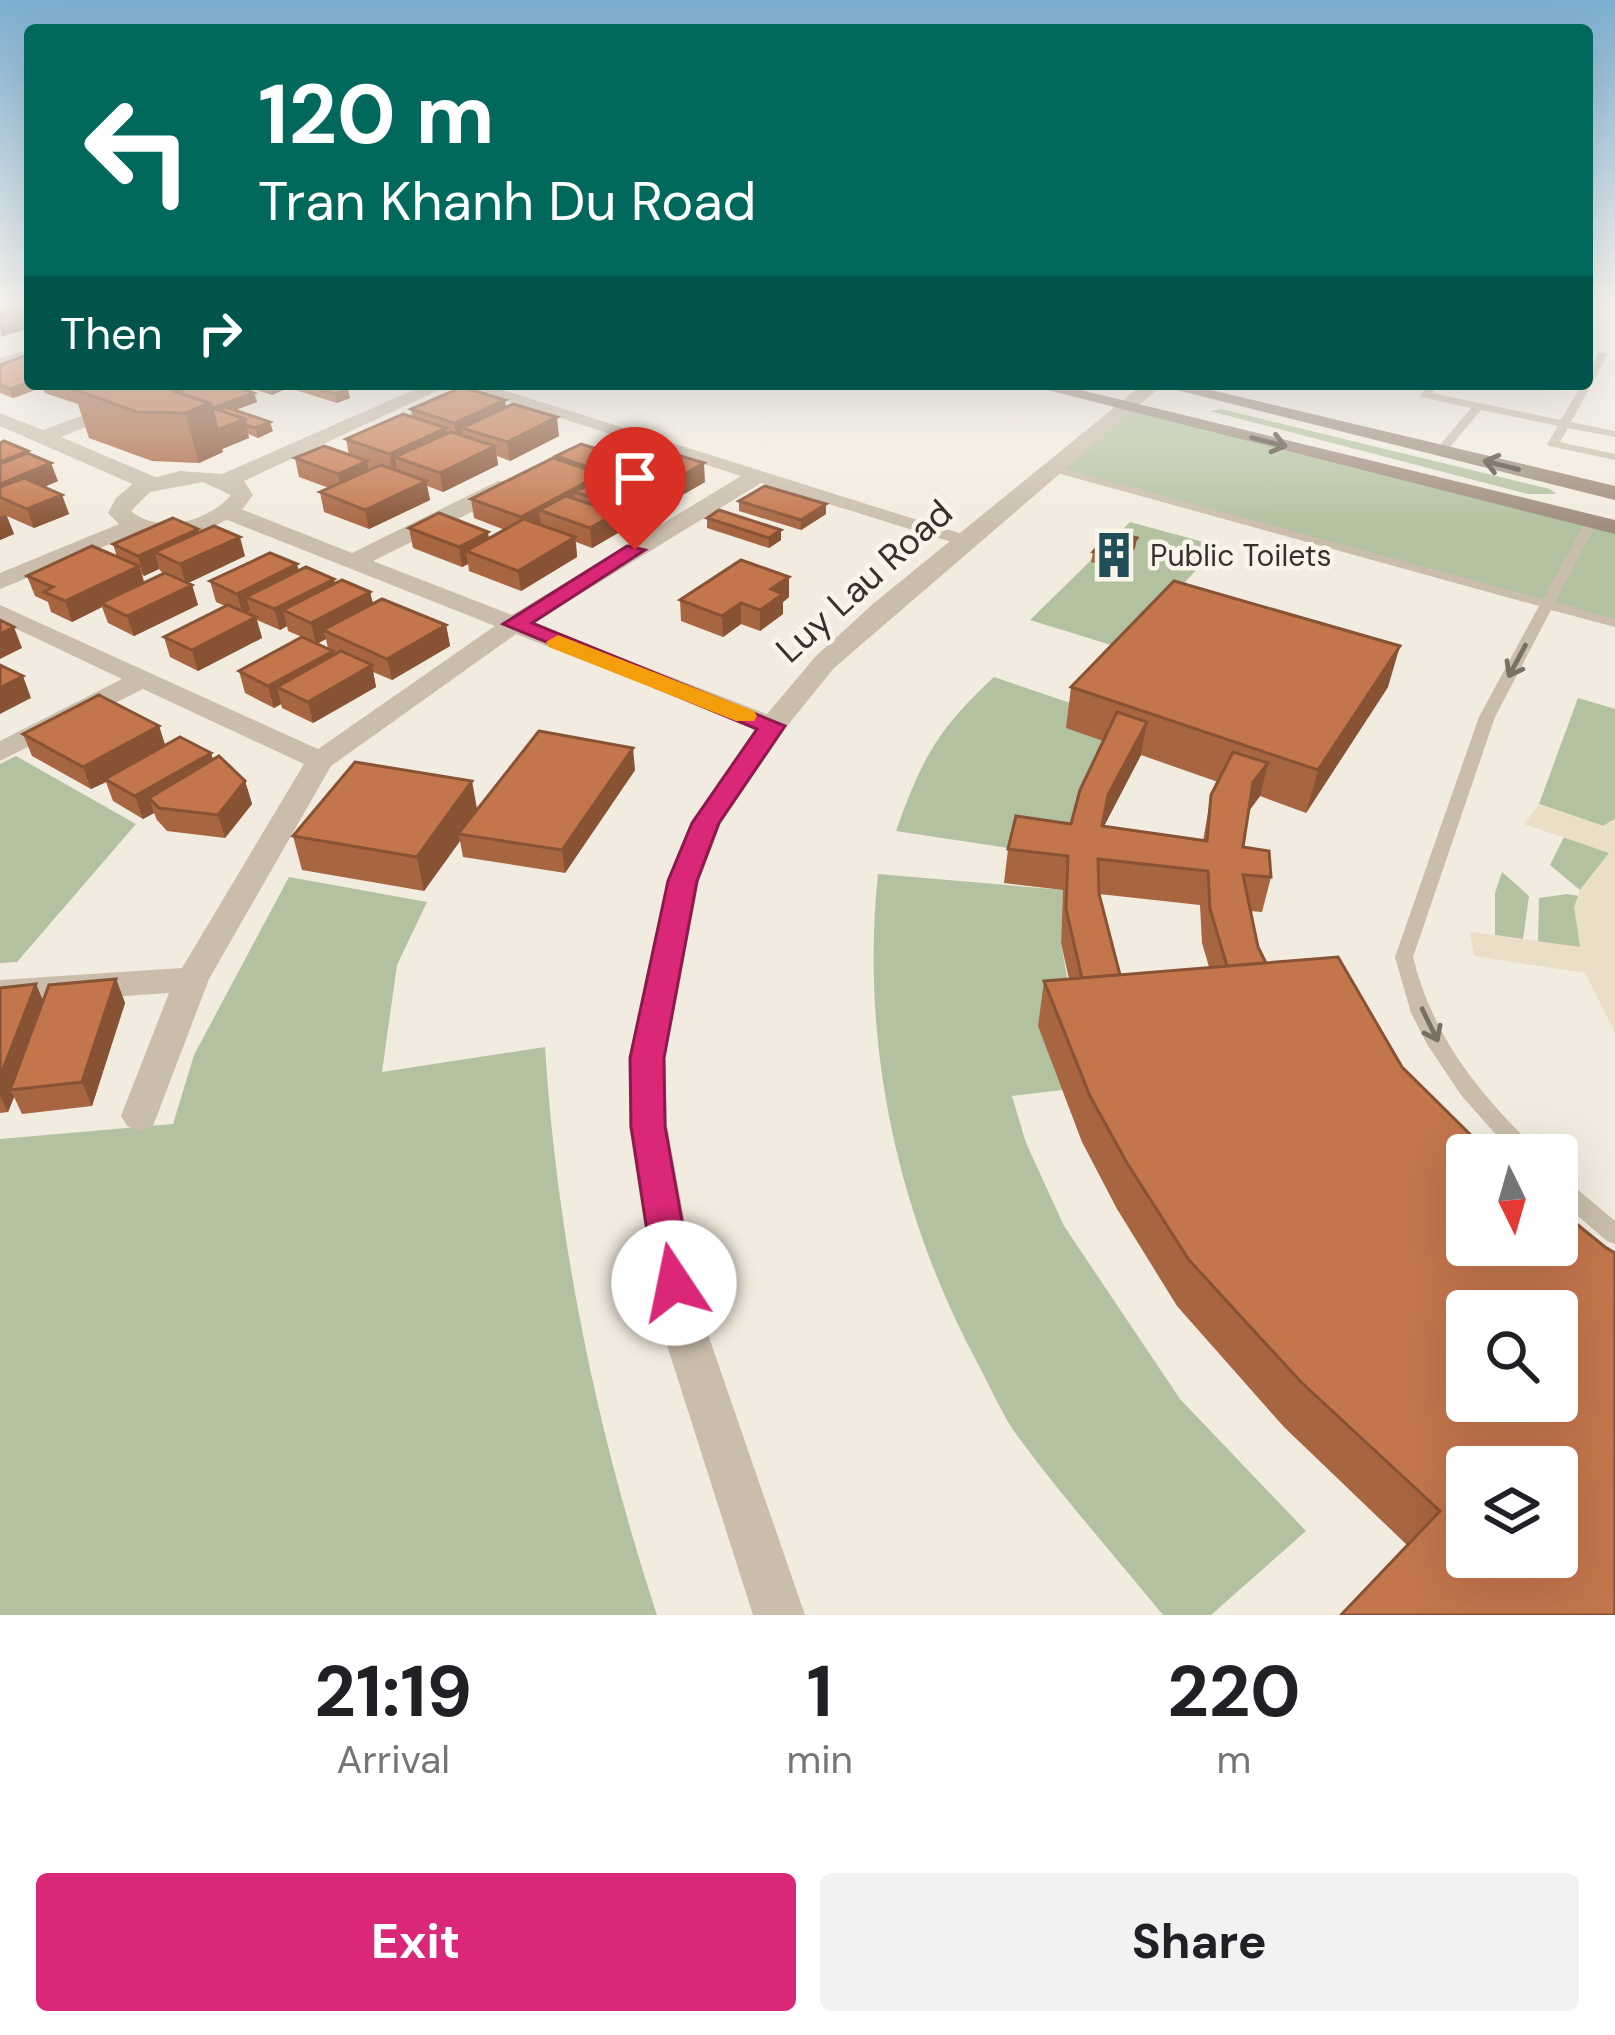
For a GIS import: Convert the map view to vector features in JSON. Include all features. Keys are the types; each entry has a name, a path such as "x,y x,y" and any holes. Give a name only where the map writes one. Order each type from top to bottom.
{"main road":[{"path":"1056,390 1615,527"},
{"path":"1183,390 1615,493"}],"street":[{"path":"44,437 169,390"},
{"path":"136,525 119,509 128,496 152,484 195,476 227,480 430,390"},
{"path":"480,390 604,438 966,539"},
{"name":"Luy Lau Road","path":"779,1615 681,1320 648,1126 647,1058 682,881 706,823 772,726 825,662 966,539 1150,390"},
{"path":"0,419 152,484"},
{"path":"354,561 534,473"},
{"path":"140,1116 192,980 320,761 514,624 755,477"},
{"path":"0,582 136,525 187,526 228,512 242,493 227,480"},
{"path":"228,512 772,726"},
{"path":"0,612 320,761"},
{"path":"0,752 140,680"},
{"path":"0,992 192,980"}],"lane":[{"path":"1430,390 1425,395 1615,434"},
{"path":"1584,390 1553,444 1615,457"},
{"path":"1441,451 1478,406"},
{"path":"1054,469 1615,623"},
{"path":"1508,1134 1439,1045 1413,992 1404,957 1487,717 1592,521"},
{"path":"1578,1203 1615,1234"}],"green space":[{"path":"1126,408 1615,527 1615,623 1054,469"},
{"path":"1221,409 1556,494 1528,494 1210,411"},
{"path":"1130,522 1218,546 1124,649 1030,620"},
{"path":"994,677 1085,708 1111,744 1067,857 896,831 933,746"},
{"path":"1578,698 1615,709 1615,819 1603,826 1539,804"},
{"path":"16,756 136,824 17,962 0,963 0,764"},
{"path":"1564,837 1610,852 1580,890 1550,865"},
{"path":"1502,872 1529,896 1523,939 1495,935 1495,893"},
{"path":"878,874 1063,890 1061,943 1068,983 1062,1090 1012,1096 1026,1143 1064,1226 1180,1399 1306,1531 1211,1615 1163,1615 1013,1430 951,1309 927,1250 891,1128 875,1002"},
{"path":"289,877 427,902 397,965 382,1072 545,1047 559,1191 583,1335 616,1476 657,1615 0,1615 0,1139 173,1124 194,1055"},
{"path":"1578,896 1580,947 1538,942 1539,898"}],"shaded area":[{"path":"1539,804 1603,826 1615,819 1615,1033 1585,973 1474,956 1470,932 1580,947 1574,907 1580,890 1609,853 1524,824"}],"building":[{"path":"0,380 24,380 10,389"},
{"path":"76,390 172,390 210,403 185,413 137,412"},
{"path":"245,390 254,393 213,408 176,392"},
{"path":"455,390 505,400 454,423 411,409"},
{"path":"513,404 557,417 507,442 462,428"},
{"path":"226,407 270,422 255,428 246,425 245,419 218,410"},
{"path":"212,408 245,419 217,430"},
{"path":"403,414 446,428 389,454 346,439"},
{"path":"451,432 495,446 440,473 395,457"},
{"path":"4,441 28,451 0,462"},
{"path":"581,444 632,460 654,448 704,463 655,491 556,456"},
{"path":"324,446 367,461 338,474 295,458"},
{"path":"27,453 51,463 0,484 0,464"},
{"path":"553,458 601,474 521,517 471,499"},
{"path":"381,465 426,481 365,510 320,492"},
{"path":"24,478 62,495 27,509 0,497 0,487"},
{"path":"600,478 650,495 626,509 575,492"},
{"path":"765,486 826,504 801,520 739,501"},
{"path":"566,496 617,513 590,528 539,510"},
{"path":"719,510 781,530 769,538 707,518"},
{"path":"439,513 488,532 459,547 409,528"},
{"path":"173,518 198,529 138,556 113,544"},
{"path":"524,519 575,537 518,571 466,551"},
{"path":"214,526 240,537 180,564 155,552"},
{"path":"1111,532 1137,538 1120,559 1093,552"},
{"path":"92,546 139,566 65,601 44,592 53,587 27,576"},
{"path":"270,553 297,564 237,594 210,581"},
{"path":"741,560 789,577 771,589 783,594 760,610 741,603 722,616 680,600"},
{"path":"306,567 334,579 274,609 246,597"},
{"path":"165,573 192,585 127,616 101,603"},
{"path":"342,580 370,592 311,623 283,610"},
{"path":"1174,581 1400,646 1318,770 1071,687"},
{"path":"382,599 446,625 387,659 323,630"},
{"path":"228,605 256,617 192,650 164,637"},
{"path":"0,620 14,627 0,634"},
{"path":"302,637 333,651 268,686 239,671"},
{"path":"341,651 372,665 308,702 277,687"},
{"path":"0,665 23,676 0,688"},
{"path":"99,695 159,726 83,767 23,734"},
{"path":"1117,712 1147,722 1108,795 1102,826 1207,841 1211,795 1233,752 1268,763 1253,782 1243,847 1269,851 1271,877 1243,875 1258,947 1266,963 1227,966 1210,909 1208,871 1098,859 1099,894 1120,975 1082,978 1066,909 1068,856 1008,849 1016,816 1071,824 1080,790"},
{"path":"539,731 633,748 562,850 458,834"},
{"path":"180,737 211,753 135,796 105,779"},
{"path":"219,756 245,781 218,815 159,808 149,798"},
{"path":"355,762 472,781 417,857 293,836"},
{"path":"1338,957 1402,1067 1470,1134 1446,1134 1446,1266 1578,1266 1578,1225 1615,1253 1615,1615 1341,1615 1440,1511 1301,1382 1189,1260 1090,1096 1044,981"},
{"path":"116,979 82,1082 10,1090 49,985"},
{"path":"36,984 0,1077 0,988"}],"slow traffic":[{"path":"558,642 745,716"}],"place":[{"name":"Public Toilets","path":"1114,555"}],"route":[{"path":"635,550 514,624 772,726 706,823 682,881 647,1058 648,1126 674,1283"}]}
